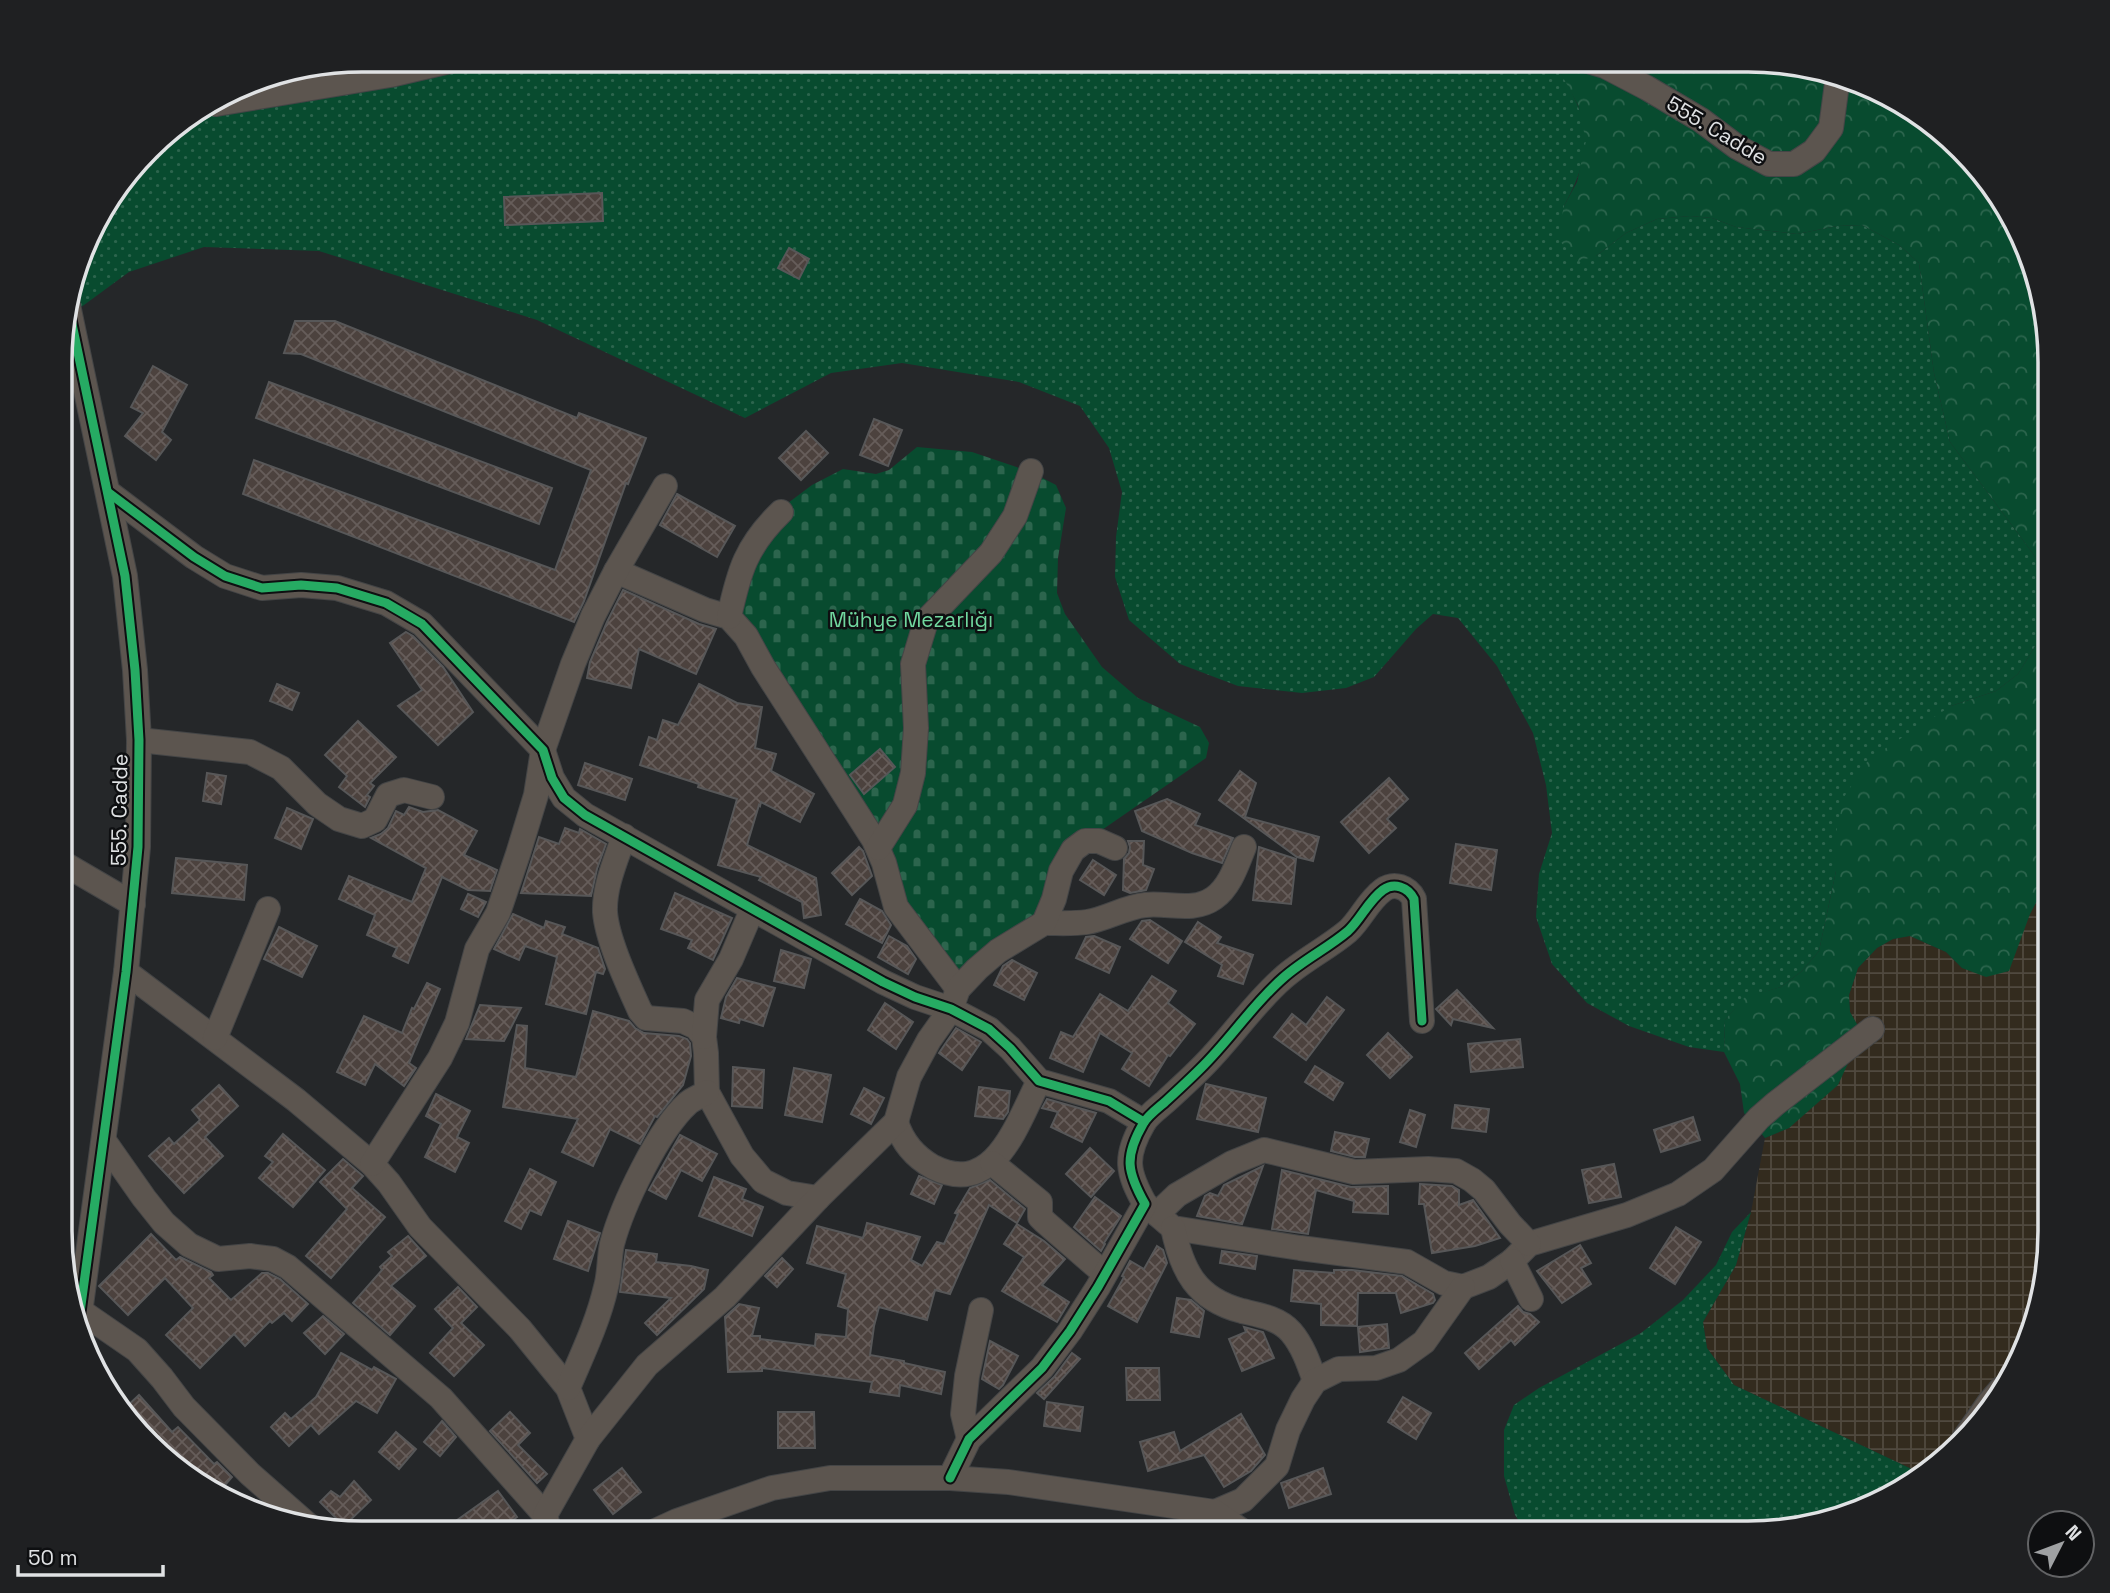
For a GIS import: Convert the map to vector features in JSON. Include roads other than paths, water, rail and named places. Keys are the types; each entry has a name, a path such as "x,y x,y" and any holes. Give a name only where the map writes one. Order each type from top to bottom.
{"street":[{"path":"236,101 403,72"},
{"name":"555. Cadde","path":"1616,72 1701,120 1737,147 1769,164 1794,164 1814,152 1830,128 1837,86"},
{"name":"555. Cadde","path":"72,374 108,493 125,576 139,740 138,848 126,972 81,1302"},
{"path":"878,848 905,805 914,773 916,728 913,664 926,621 991,553 1015,516 1031,471"},
{"path":"372,1164 440,1058 457,1023 477,949 498,913 518,854 536,795 543,750 573,664 616,570 665,486"},
{"path":"108,493 194,557 225,576 262,588 300,585 337,588 386,603 422,624 543,750 552,778 564,798 585,815 915,998 954,999"},
{"path":"729,617 744,562 760,535 781,512"},
{"path":"616,570 705,610 729,617 746,636 878,848 896,906 954,999 1010,1048 1039,1081 1109,1101 1144,1122"},
{"path":"139,740 250,752 281,768 317,804 339,819 362,826 375,820 388,795 404,790 432,797"},
{"path":"624,836 608,886 605,912 611,938 629,988 640,1011 646,1017 683,1021 696,1027 704,1037"},
{"path":"1044,923 1061,871 1073,850 1086,841 1100,841 1115,848"},
{"path":"1039,1081 1010,1139 992,1163 972,1174 951,1175 930,1165 915,1153 901,1136 897,1122 909,1077 954,999 998,951 1044,923 1088,922 1145,905 1186,906 1213,899 1229,879 1244,847"},
{"path":"72,868 133,904"},
{"path":"1315,1381 1302,1348 1290,1330 1264,1315 1222,1304 1200,1290 1186,1272 1178,1249 1158,1215 1135,1187 1129,1169 1132,1150 1144,1122 1211,1058 1283,978 1336,941 1388,887 1402,887 1408,890 1414,899 1422,1021"},
{"path":"215,1038 268,909"},
{"path":"752,910 731,959 707,1000 704,1037 707,1092 742,1156 763,1181 787,1193 818,1198"},
{"path":"126,972 296,1100 372,1164 420,1227 520,1329 568,1388 589,1439"},
{"path":"1158,1215 1300,1248 1407,1262 1444,1283 1463,1287 1489,1278 1520,1253 1678,1194 1713,1170 1775,1104 1872,1029"},
{"path":"568,1388 593,1329 607,1286 611,1248 621,1215 652,1153 670,1125 688,1103 707,1092"},
{"path":"548,1521 589,1439 647,1365 725,1297 818,1198 897,1122"},
{"path":"104,1140 151,1207 164,1223 189,1245 218,1259 250,1256 273,1259 288,1268 441,1398 544,1521"},
{"path":"950,1478 969,1439 1042,1368 1070,1331 1105,1274 1177,1195 1232,1163 1264,1150 1354,1172 1456,1171 1484,1190 1520,1253 1531,1299"},
{"path":"992,1163 1040,1202 1040,1217 1105,1274"},
{"path":"1215,1512 1243,1500 1276,1466 1288,1430 1315,1381 1339,1369 1376,1368 1399,1360 1424,1342 1463,1287"},
{"path":"969,1439 963,1414 967,1376 981,1310"},
{"path":"85,1319 137,1350 184,1407 250,1474 294,1513"},
{"path":"677,1521 772,1488 831,1478 950,1478 1008,1482 1215,1512 1228,1521"}],"park label":[{"name":"Mühye Mezarlığı","path":"911,619"}]}
